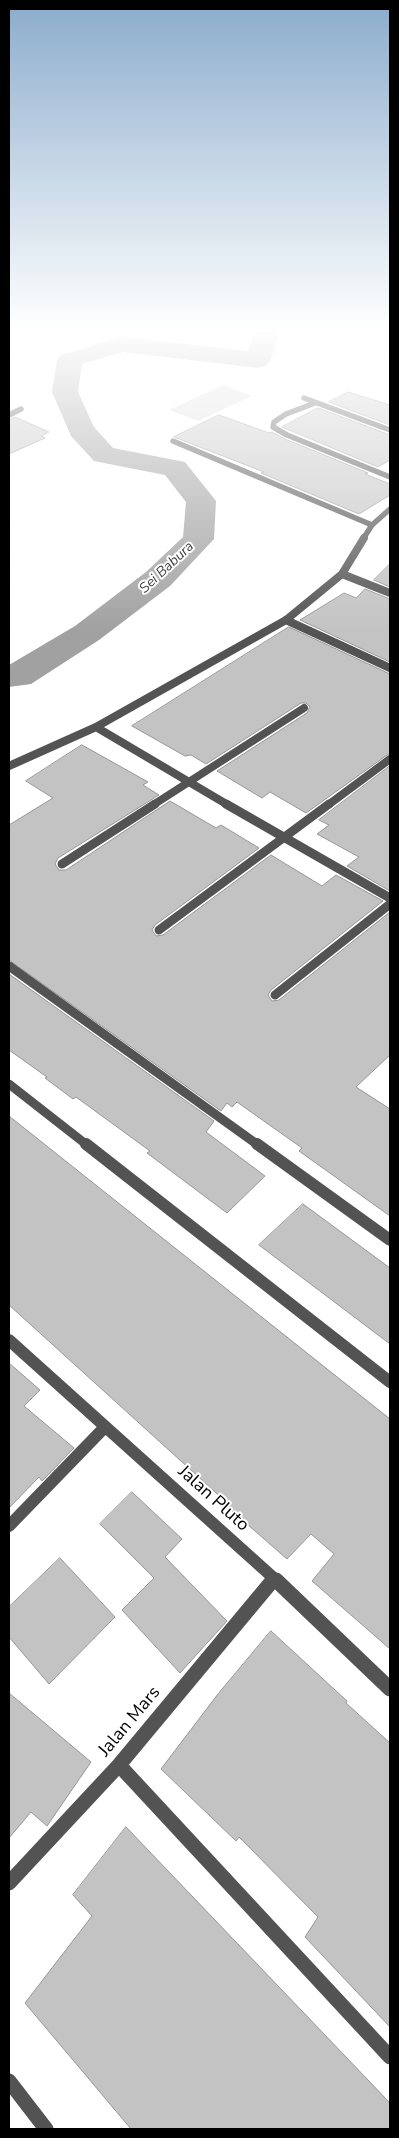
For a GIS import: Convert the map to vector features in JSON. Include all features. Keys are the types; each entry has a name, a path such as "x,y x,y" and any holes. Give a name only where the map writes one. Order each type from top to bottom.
{"street":[{"path":"280,431 390,477"},
{"path":"173,441 372,525"},
{"path":"9,766 96,727 286,620 342,574 372,525 390,509"},
{"path":"342,574 390,593"},
{"path":"286,620 390,668"},
{"path":"62,864 304,708"},
{"path":"96,727 188,783 390,898"},
{"path":"159,930 390,759"},
{"path":"276,994 390,904"},
{"path":"9,966 390,1240"},
{"path":"9,1084 390,1382"},
{"name":"Jalan Pluto","path":"9,1340 104,1428 274,1578 390,1689"},
{"path":"9,1526 104,1428"},
{"name":"Jalan Mars","path":"9,1883 119,1765 274,1578"},
{"path":"119,1765 390,2057"},
{"path":"9,2081 46,2129"}],"building":[{"path":"9,431 49,432 41,436 45,438 9,454"},
{"path":"187,431 272,432 390,484 390,495 359,514 261,473 264,472 174,437"},
{"path":"291,431 379,431 390,435 390,460 378,467"},
{"path":"390,564 390,587 374,580"},
{"path":"365,589 390,599 390,662 300,620 344,593 356,598"},
{"path":"289,627 390,674 390,753 306,813 270,792 262,798 217,771 307,713 310,707 306,703 301,703 206,764 191,755 185,756 132,726"},
{"path":"82,745 148,782 143,785 159,795 58,858 55,864 59,870 66,870 170,801 216,828 221,825 259,848 155,925 152,930 156,936 163,935 271,855 322,886 336,875 383,901 271,990 268,995 272,1001 279,1000 390,912 390,1055 356,1087 390,1109 390,1216 299,1151 302,1148 237,1102 232,1107 227,1103 221,1111 9,960 9,825 53,798 26,781"},
{"path":"390,766 390,891 347,866 359,857 317,834 329,825 319,820"},
{"path":"9,974 214,1121 206,1132 265,1176 227,1213 147,1153 150,1151 76,1097 73,1099 45,1078 47,1077 9,1050"},
{"path":"9,1116 390,1419 390,1649 312,1581 334,1554 311,1534 287,1559 223,1503 225,1501 9,1305"},
{"path":"303,1204 390,1268 390,1344 259,1245"},
{"path":"9,1363 40,1390 24,1406 74,1448 42,1481 39,1477 9,1508"},
{"path":"132,1492 182,1539 165,1557 227,1621 180,1673 122,1610 154,1578 100,1524"},
{"path":"60,1558 115,1617 49,1684 9,1637 9,1607"},
{"path":"271,1631 390,1743 390,2027 305,1937 318,1917 239,1837 236,1841 161,1769 218,1694"},
{"path":"9,1693 91,1762 47,1826 31,1812 9,1838"},
{"path":"126,1827 390,2103 390,2129 131,2129 25,2003 92,1916 73,1895"}],"waterway":[{"name":"Sei Babura","path":"9,676 18,676 87,633 158,579 198,539 201,501 175,468 104,455 82,431"}]}
